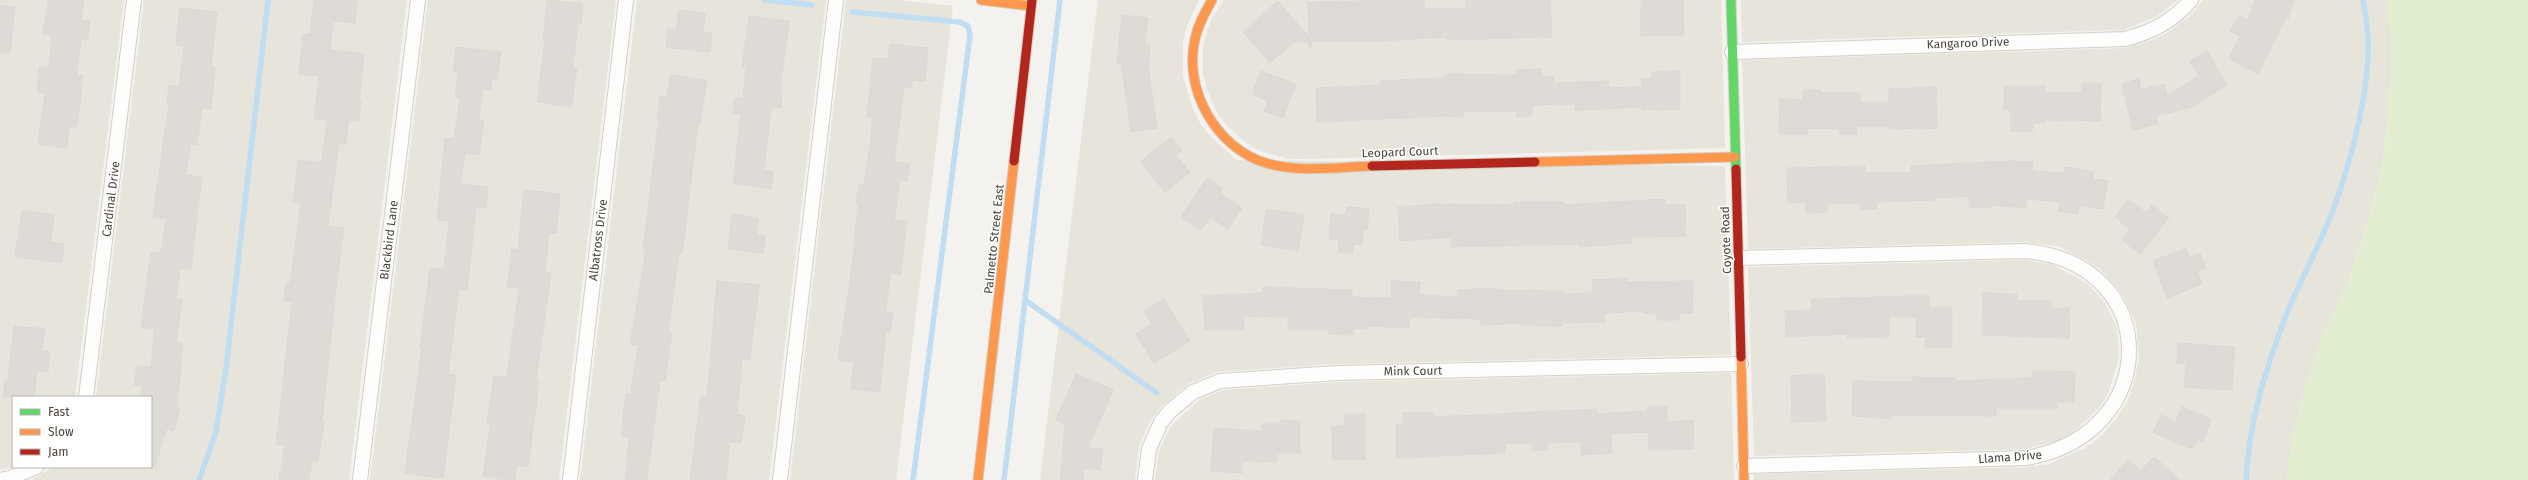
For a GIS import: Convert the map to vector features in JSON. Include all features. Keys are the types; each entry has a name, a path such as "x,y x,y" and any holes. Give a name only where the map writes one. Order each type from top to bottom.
{"street":[{"name":"Cardinal Drive","path":"86,396 134,0"},
{"name":"Blackbird Lane","path":"360,480 418,0"},
{"name":"Albatross Drive","path":"570,480 626,0"},
{"path":"780,480 836,0"},
{"path":"981,0 1031,3"},
{"name":"Leopard Court","path":"1212,0 1202,16 1193,44 1193,75 1202,105 1209,119 1230,143 1244,153 1273,165 1305,168 1735,157"},
{"name":"Coyote Road","path":"1731,0 1744,480"},
{"name":"Kangaroo Drive","path":"1732,52 2125,39 2162,25 2173,18 2191,0"},
{"name":"Palmetto Street East","path":"978,480 1031,3"},
{"name":"Llama Drive","path":"1738,258 2025,251 2054,255 2082,268 2094,276 2114,299 2127,326 2129,356 2123,383 2108,413 2095,428 2080,440 2045,455 2026,458 1744,466"},
{"name":"Mink Court","path":"1145,480 1149,449 1161,422 1170,411 1193,392 1220,381 1337,373 1741,364"},
{"path":"0,480 10,478 34,468"}],"shaded area":[{"path":"0,0 124,0 75,396 12,396 12,467 0,470"},
{"path":"144,0 407,0 349,480 32,480 51,468 152,468 152,396 96,396"},
{"path":"428,0 616,0 559,480 370,480"},
{"path":"637,0 826,0 769,480 580,480"},
{"path":"846,0 899,0 953,6 896,480 790,480"},
{"path":"1098,0 1199,0 1187,26 1183,43 1183,76 1192,107 1200,123 1211,137 1237,160 1725,166 1731,355 1336,364 1217,372 1188,384 1162,406 1152,418 1139,445 1135,480 1040,480"},
{"path":"1224,0 1721,0 1725,148 1304,159 1290,159 1262,152 1249,145 1227,126 1218,114 1207,90 1203,74 1203,46 1211,19"},
{"path":"1741,0 2178,0 2156,17 2123,30 1742,42"},
{"path":"2203,0 2388,0 2392,53 2389,106 2382,167 2368,221 2349,279 2319,347 2300,406 2286,480 1754,480 1754,474 2027,467 2049,464 2087,447 2103,434 2116,419 2128,400 2135,379 2139,356 2136,323 2122,294 2100,269 2088,261 2057,246 2024,242 1748,249 1742,60 2126,48 2155,39 2168,32 2191,15"},
{"path":"2025,260 2051,264 2087,283 2105,303 2117,328 2119,356 2109,392 2099,408 2074,432 2058,441 2025,449 1754,456 1748,267"},
{"path":"1731,373 1734,480 1155,480 1159,451 1170,427 1199,400 1223,390 1337,382"}],"green space":[{"path":"2388,0 2528,0 2528,480 2286,480 2294,430 2307,380 2318,348 2354,265 2368,221 2381,167 2386,139 2390,84 2390,28"}],"building":[{"path":"48,0 84,0 81,20 90,21 88,40 81,39 77,75 83,75 81,96 76,127 69,126 67,148 38,144 45,93 37,92 39,66 49,68 52,35 43,34"},
{"path":"314,0 357,0 355,23 333,21 330,50 364,54 359,102 361,102 359,121 348,120 346,144 339,143 328,226 344,228 322,422 324,422 318,461 312,460 309,480 279,480 285,445 276,444 292,302 284,301 286,283 290,283 301,203 293,202 298,160 322,163 327,120 314,119 319,76 299,74 303,34 310,34"},
{"path":"547,0 583,4 581,24 578,24 573,67 577,68 571,107 537,102 545,41 543,41"},
{"path":"1424,0 1425,9 1466,8 1466,0 1550,0 1552,37 1447,40 1447,37 1376,41 1314,41 1314,39 1309,50 1309,42 1294,42 1270,63 1243,32 1278,1 1309,37 1308,2"},
{"path":"1641,0 1683,0 1684,36 1641,36"},
{"path":"2255,0 2294,0 2288,19 2286,18 2258,74 2229,59 2240,36 2230,31 2239,15 2248,20"},
{"path":"0,5 15,7 10,53 0,53"},
{"path":"180,8 217,12 211,66 215,67 211,109 202,108 197,145 190,144 186,175 202,177 191,269 180,268 176,299 182,300 176,343 183,344 177,407 180,407 174,431 166,429 155,467 152,466 152,396 140,396 143,386 134,385 137,366 151,367 155,329 141,327 151,252 161,253 166,219 153,217 169,104 167,104 169,85 179,87 184,46 176,45"},
{"path":"679,10 705,13 703,32 712,33 710,52 666,47 668,29 676,30"},
{"path":"1122,15 1148,18 1145,45 1150,45 1148,67 1157,128 1131,132 1121,63 1117,63"},
{"path":"749,16 789,21 780,90 782,91 781,108 771,108 764,170 773,172 771,189 733,183 741,114 733,113 735,98 743,99 746,68 742,67"},
{"path":"890,44 928,48 925,81 912,80 912,87 904,87 894,162 910,164 907,181 900,180 894,220 907,221 901,274 891,273 885,311 893,313 890,332 886,331 880,392 851,389 854,362 838,360 852,268 858,203 856,203 859,184 864,185 871,139 872,117 867,116 873,58 888,59"},
{"path":"456,47 501,52 497,79 492,78 491,90 483,89 479,120 484,121 479,155 465,153 460,184 488,187 486,208 476,208 467,290 459,290 448,374 456,375 443,478 405,473 422,349 420,349 430,268 444,269 449,221 437,220 445,138 454,139 460,98 455,97 458,72 453,71"},
{"path":"2207,51 2227,85 2192,107 2156,116 2158,124 2133,130 2122,84 2139,79 2141,90 2164,84 2167,96 2199,76 2190,61"},
{"path":"1542,69 1542,77 1553,77 1554,83 1608,81 1609,88 1642,87 1641,79 1652,79 1652,72 1680,71 1680,109 1642,110 1642,107 1575,110 1575,104 1532,105 1532,116 1517,117 1516,111 1464,111 1464,117 1445,116 1317,122 1316,88 1380,85 1380,81 1445,78 1445,74 1516,75 1516,70"},
{"path":"1261,71 1296,84 1283,118 1264,111 1268,101 1252,94"},
{"path":"671,75 707,81 700,123 698,123 682,254 679,254 668,332 672,332 665,381 660,380 647,480 625,480 629,437 621,436 626,393 631,394 638,345 630,344 646,249 643,249 659,117 657,117 660,96 667,97"},
{"path":"2082,83 2101,83 2100,121 2045,120 2045,123 2033,123 2032,131 2010,131 2010,110 2004,110 2004,86 2045,86 2045,93 2082,93"},
{"path":"1936,87 1937,128 1890,129 1890,126 1857,126 1857,134 1839,134 1839,129 1808,128 1808,134 1779,134 1780,99 1803,100 1803,90 1821,90 1821,93 1860,93 1860,102 1889,102 1889,89"},
{"path":"1171,137 1182,150 1176,155 1190,172 1165,192 1140,162"},
{"path":"2013,161 2033,162 2032,171 2064,173 2065,167 2094,172 2093,179 2108,181 2103,209 2079,205 2077,214 2058,211 2060,202 2026,199 2026,208 1991,205 1991,207 1969,208 1969,196 1934,198 1934,200 1877,202 1877,209 1860,210 1860,204 1827,204 1827,212 1806,213 1805,202 1788,203 1787,168 1865,166 1865,173 1911,173 1911,166"},
{"path":"1207,178 1223,189 1220,193 1242,208 1228,229 1210,217 1201,230 1181,217"},
{"path":"524,190 560,194 556,233 549,233 545,273 551,273 536,382 539,382 528,467 517,465 515,480 507,480 483,476 491,422 487,422 494,376 507,377 519,288 507,287 512,249 518,250"},
{"path":"1665,199 1665,205 1685,205 1686,236 1632,237 1632,243 1579,247 1579,244 1451,247 1451,237 1400,241 1398,207 1436,204 1514,205 1514,202 1564,202 1564,205"},
{"path":"2129,199 2146,213 2152,205 2169,218 2140,254 2122,240 2130,229 2115,217"},
{"path":"1347,207 1369,209 1367,230 1363,230 1362,245 1353,244 1353,253 1338,252 1339,240 1329,239 1331,214 1346,215"},
{"path":"1266,209 1304,215 1298,251 1261,245"},
{"path":"22,210 54,215 50,242 64,244 62,263 15,257"},
{"path":"732,214 758,218 756,235 765,236 763,253 728,249"},
{"path":"2186,248 2189,257 2200,253 2206,268 2197,271 2202,284 2167,298 2153,261"},
{"path":"1627,278 1627,282 1693,281 1692,313 1680,313 1679,320 1657,320 1657,314 1643,313 1643,311 1604,313 1605,322 1562,323 1562,326 1521,325 1521,323 1480,325 1480,319 1410,317 1409,328 1367,326 1367,329 1354,328 1353,335 1329,334 1329,330 1288,330 1288,317 1244,316 1244,330 1205,330 1203,296 1263,293 1263,287 1352,290 1352,297 1391,298 1392,281 1420,282 1419,295 1457,297 1457,290 1497,288 1497,290 1563,291 1563,294 1593,293 1592,280"},
{"path":"717,281 759,285 750,360 742,359 737,414 745,416 741,443 730,442 726,480 690,480 701,396 707,397"},
{"path":"1983,293 2017,294 2017,301 2051,301 2051,308 2070,308 2069,338 1982,335"},
{"path":"1929,296 1929,307 1952,307 1952,348 1925,348 1925,336 1916,337 1916,317 1889,317 1889,337 1847,338 1847,334 1786,337 1785,311 1811,310 1811,299"},
{"path":"1164,299 1190,341 1154,363 1136,334 1152,324 1144,311"},
{"path":"14,326 45,329 42,351 50,352 48,372 37,371 34,396 3,397 5,380 8,380"},
{"path":"2178,343 2235,347 2232,390 2184,387 2186,364 2177,363"},
{"path":"2033,371 2075,372 2074,402 2057,402 2057,408 1996,408 1996,416 1891,415 1891,419 1852,416 1853,381 1912,382 1912,377 1955,378 1955,381 2033,378"},
{"path":"1076,374 1113,390 1088,448 1103,449 1100,470 1084,468 1083,480 1060,480 1065,424 1056,420"},
{"path":"1824,374 1826,421 1792,422 1791,376"},
{"path":"1667,406 1667,422 1693,420 1694,449 1649,450 1648,432 1611,434 1612,453 1581,455 1581,442 1547,443 1547,450 1532,451 1532,443 1505,444 1505,453 1396,458 1396,425 1404,425 1403,413 1433,413 1433,417 1597,409 1597,414 1647,411 1647,407"},
{"path":"2182,407 2211,419 2203,442 2197,439 2193,449 2153,433 2161,415 2176,422"},
{"path":"1345,414 1365,414 1365,460 1332,460 1332,426 1345,426"},
{"path":"1280,420 1300,421 1300,453 1277,453 1277,462 1242,461 1242,473 1211,471 1214,428 1262,431 1262,424 1280,424"},
{"path":"2154,457 2180,480 2110,480 2128,460 2141,471"}],"waterway":[{"path":"199,480 216,432 226,369 268,0"},
{"path":"764,0 812,5"},
{"path":"1004,480 1060,0"},
{"path":"2246,480 2255,416 2272,354 2287,313 2331,216 2354,142 2367,76 2368,32 2363,0"},
{"path":"853,12 960,22 968,26 970,35 913,480"},
{"path":"1025,300 1157,393"}],"traffic: fast":[{"path":"1731,0 1736,169"}],"traffic: slow":[{"path":"981,0 1031,6"},
{"path":"1212,0 1198,28 1193,58 1194,77 1199,96 1207,114 1218,130 1232,144 1248,155 1266,163 1305,169 1372,166"},
{"path":"1535,162 1735,157"},
{"path":"978,480 1014,161"},
{"path":"1741,357 1744,480"}],"traffic: jam":[{"path":"1014,161 1032,0"},
{"path":"1372,166 1535,162"},
{"path":"1736,169 1741,357"}]}
